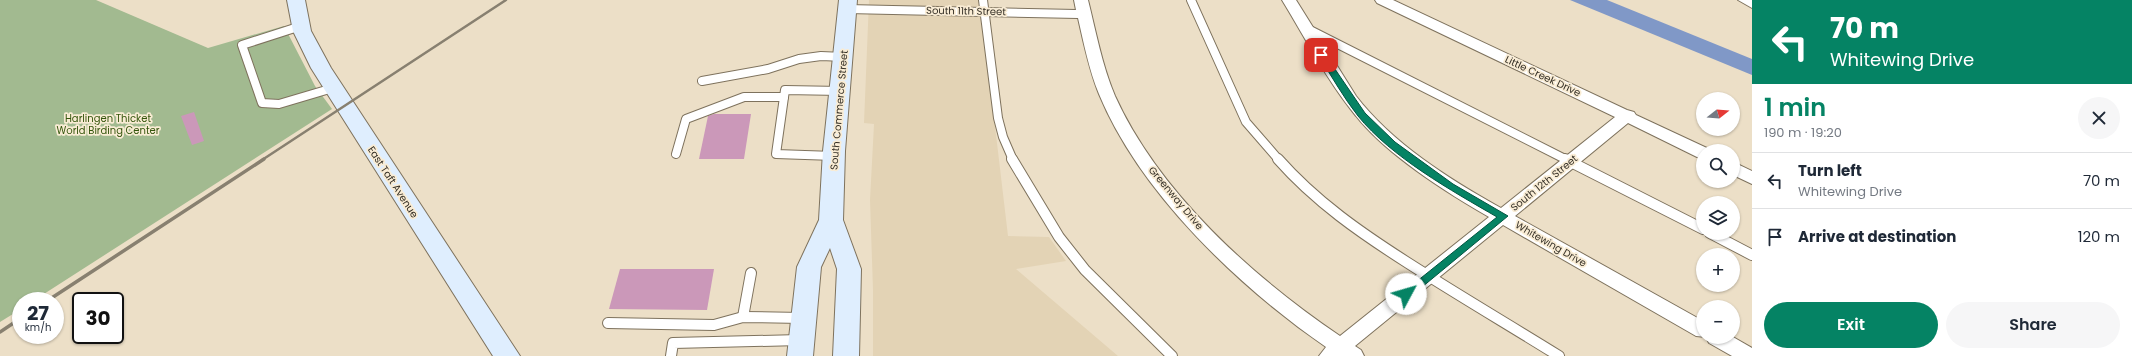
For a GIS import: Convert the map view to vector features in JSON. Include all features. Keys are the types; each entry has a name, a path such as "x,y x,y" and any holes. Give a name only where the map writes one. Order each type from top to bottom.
{"street":[{"name":"East Taft Avenue","path":"296,0 301,26 321,68 507,356"},
{"name":"Whitewing Drive","path":"1289,0 1305,28 1354,104 1392,144 1450,186 1696,326"},
{"name":"Little Creek Drive","path":"1382,0 1696,150"},
{"path":"1401,9 1416,0"},
{"path":"1745,0 1752,4"},
{"name":"South 11th Street","path":"847,4 1083,7"},
{"name":"South Commerce Street","path":"802,338 809,267 831,220 834,156 844,57 847,4"},
{"name":"Greenway Drive","path":"1083,7 1100,77 1112,106 1130,138 1153,172 1198,226 1266,290 1341,353"},
{"name":"South 12th Street","path":"1341,353 1428,276 1628,116"},
{"path":"1740,172 1752,178"},
{"name":"South Commerce Street","path":"831,220 849,269 846,356"},
{"path":"1728,344 1749,356"}],"lane":[{"path":"1191,0 1246,122 1265,146 1322,203 1357,230 1428,276 1559,356"},
{"path":"984,6 998,118 1003,137 1014,163 1059,237 1085,270 1172,356"},
{"path":"301,26 242,45 262,104 279,104 333,88"},
{"path":"1305,28 1571,161 1696,226"},
{"path":"702,81 768,68 799,59 821,56 844,57"},
{"path":"834,156 776,154 785,90 841,91"},
{"path":"676,154 686,118 732,100 744,97 784,97"},
{"path":"1723,240 1752,255"},
{"path":"743,316 751,273"},
{"path":"608,323 714,325 743,316 802,338"},
{"path":"671,356 673,342 802,338"}],"shaded area":[{"path":"869,0 978,0 990,84 1008,236 1049,237 1066,261 1016,269 1118,356 873,356 873,290 870,200 874,124 864,123"}],"green space":[{"name":"Harlingen Thicket World Birding Center","path":"0,0 96,0 208,48 284,26 315,86 332,109 47,292 12,292 12,315 0,322"}],"water":[{"path":"1570,0 1607,0 1752,59 1752,75"}],"building":[{"path":"194,112 204,141 192,145 181,116"},
{"path":"714,114 751,114 744,159 699,159 708,116"},
{"path":"620,269 714,269 707,310 609,309"}],"railway":[{"path":"262,160 506,0"},
{"path":"61,292 264,159"},
{"path":"0,332 12,324"}],"route":[{"path":"1321,55 1362,114 1392,144 1450,186 1503,216 1406,294"}]}
